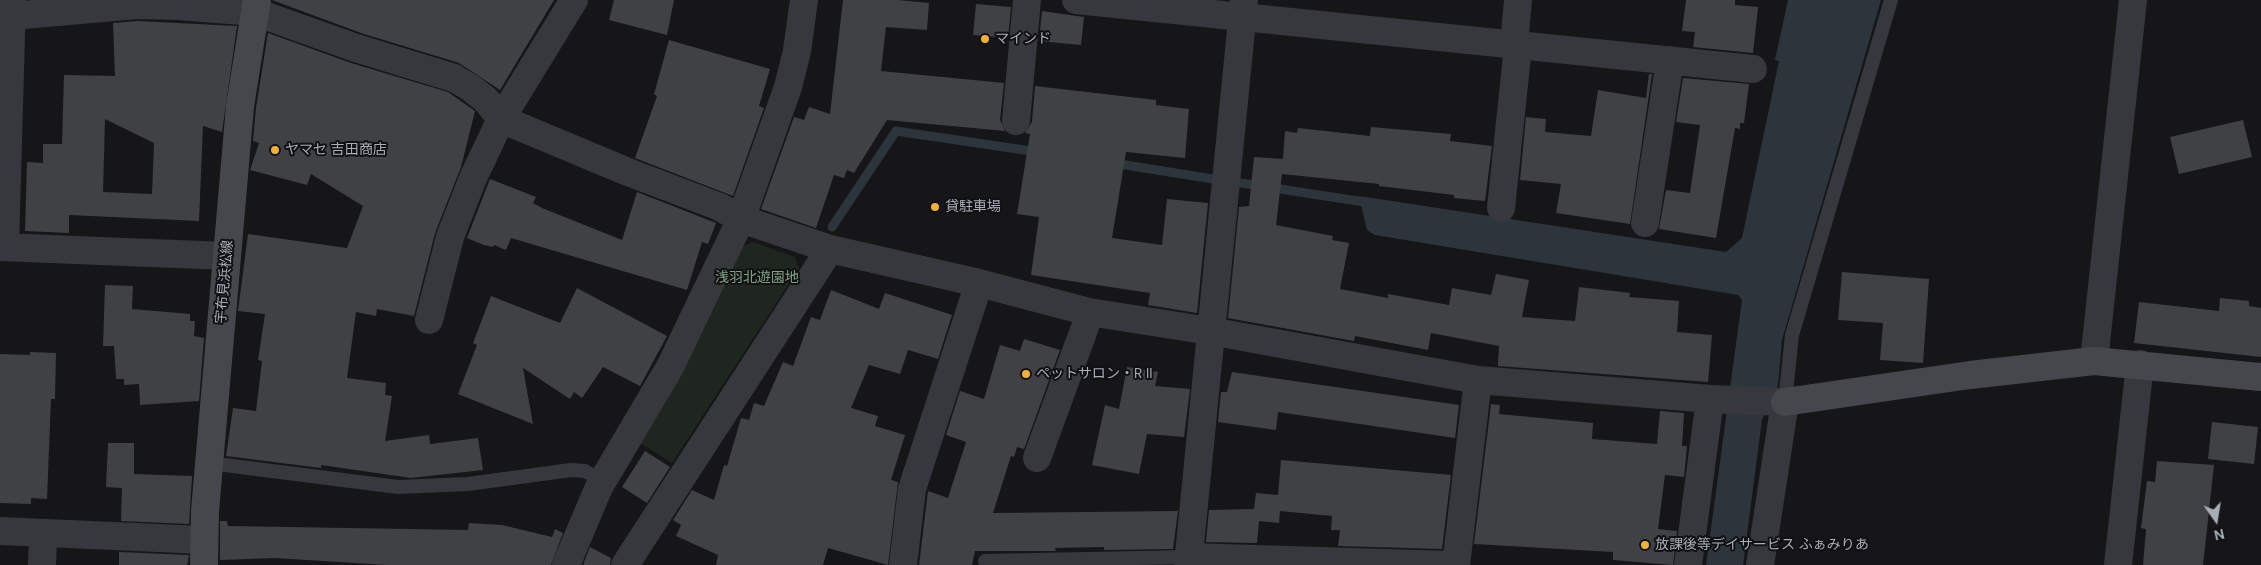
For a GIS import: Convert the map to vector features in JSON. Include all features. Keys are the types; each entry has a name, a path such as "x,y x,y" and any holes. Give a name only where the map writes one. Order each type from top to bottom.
{"main road":[{"name":"宇布見浜松線","path":"204,552 209,463 240,106 256,6"},
{"path":"1779,403 1970,375 2094,361 2261,377"}],"street":[{"path":"429,320 450,236 473,178 501,119 574,0"},
{"path":"566,565 603,481 670,367 741,219 788,86 797,51 804,0"},
{"path":"1016,122 1027,0"},
{"path":"1076,0 1243,8 1516,45 1753,69"},
{"path":"1501,208 1517,56 1515,34 1518,0"},
{"path":"2094,361 2133,0"},
{"path":"228,256 3,247 8,12 137,5 256,6 372,54 454,78 486,100 501,119 628,172 720,206 741,219 830,249 979,283 1089,312 1210,331 1478,380 1779,403 1760,565"},
{"path":"1243,8 1189,561 1451,565"},
{"path":"1645,223 1670,60"},
{"path":"625,565 830,249"},
{"path":"903,565 914,479 979,283"},
{"path":"1037,458 1089,312"},
{"path":"2118,565 2140,364"},
{"path":"1456,565 1478,380"},
{"path":"1688,565 1717,399"},
{"path":"0,531 43,533 204,552"},
{"path":"42,565 43,533"}],"lane":[{"path":"1779,403 1792,336 1891,0"},
{"path":"209,463 398,487 468,484 571,470 585,471 603,481"},
{"path":"985,561 1189,561"}],"green space":[{"name":"浅羽北遊園地","path":"753,242 795,257 799,268 672,463 637,441 737,249"}],"shaded area":[{"path":"1788,0 1881,0 1782,340 1778,385 1762,420 1743,565 1706,565 1742,300 1738,295 1375,235 1367,230 1359,196 1726,252 1742,238 1779,61 1775,60"}],"building":[{"path":"272,0 554,0 500,90 459,63 361,33"},
{"path":"614,0 674,0 667,35 609,20"},
{"path":"843,0 898,0 929,3 927,30 886,27 881,71 1004,83 1000,120 1005,131 887,120 854,173 847,170 844,178 834,175 816,228 761,209 794,117 804,120 809,107 830,114"},
{"path":"1686,0 1735,0 1735,5 1758,7 1753,53 1693,47 1695,32 1682,31"},
{"path":"976,4 1011,7 1008,38 973,35"},
{"path":"1042,11 1084,17 1081,45 1039,41"},
{"path":"137,21 237,26 222,132 203,126 199,221 69,215 69,233 25,231 27,162 43,163 43,144 62,144 64,75 115,76 113,23","holes":["105,119 154,143 152,194 103,192"]},
{"path":"268,33 351,63 448,92 475,111 461,167 435,233 414,316 377,309 376,316 356,312 347,378 386,383 385,395 392,396 385,441 429,435 430,444 478,438 483,470 411,478 321,465 321,468 226,456 233,408 256,411 262,361 258,360 265,314 238,311 248,234 347,248 363,206 311,174 307,185 250,170 259,143 253,141 256,108"},
{"path":"669,40 770,69 759,106 764,108 733,196 635,158 657,96 654,94"},
{"path":"1649,74 1652,74 1630,224 1556,213 1561,184 1520,180 1526,117 1546,119 1545,132 1591,136 1598,90 1646,98"},
{"path":"1683,78 1749,84 1744,123 1740,123 1740,129 1735,128 1716,238 1659,229 1666,190 1690,193 1700,125 1676,122"},
{"path":"1035,86 1156,100 1156,105 1189,109 1185,158 1126,152 1112,238 1162,245 1167,199 1208,203 1197,313 1148,305 1150,293 1031,275 1039,217 1017,214 1030,134 1025,133 1032,122"},
{"path":"2243,120 2252,157 2179,174 2170,137"},
{"path":"1371,127 1451,134 1450,141 1492,146 1485,201 1454,198 1454,195 1379,186 1379,184 1282,174 1276,225 1333,236 1332,240 1349,243 1340,289 1388,298 1388,294 1449,305 1452,288 1491,295 1496,274 1529,280 1522,317 1575,321 1579,287 1630,293 1629,297 1679,301 1677,332 1712,335 1708,382 1498,366 1499,346 1431,333 1428,350 1355,336 1354,341 1228,318 1239,207 1249,206 1254,157 1283,159 1285,131 1297,133 1298,128 1370,136"},
{"path":"490,179 536,197 533,203 542,208 622,240 637,192 716,223 708,244 702,242 687,290 511,238 506,250 494,245 493,247 484,245 467,238"},
{"path":"1842,272 1929,279 1923,363 1880,360 1883,323 1838,320"},
{"path":"105,285 133,286 132,309 190,314 190,321 195,321 194,336 204,338 199,401 140,405 139,384 124,385 124,379 116,379 114,346 103,346"},
{"path":"577,288 667,336 640,386 603,367 582,398 574,392 570,399 523,368 533,424 458,394 477,345 473,343 491,296 560,323"},
{"path":"831,290 879,309 885,293 952,315 938,359 908,350 900,374 869,365 851,408 878,416 875,426 905,435 891,480 898,482 888,565 828,548 823,565 716,565 718,555 676,536 681,525 673,520 692,490 714,500 724,465 727,466 741,418 749,420 754,403 764,406 783,362 793,366 811,317 820,320"},
{"path":"2220,298 2249,301 2249,306 2261,308 2261,357 2134,343 2139,302 2219,311"},
{"path":"1024,339 1060,350 1024,449 1017,447 1014,457 1011,456 993,513 1178,511 1173,549 1104,550 1104,547 1055,548 1056,551 975,551 972,565 919,565 928,491 948,498 966,442 946,435 960,391 984,399 1000,345 1020,351"},
{"path":"30,352 56,353 55,399 51,399 47,499 31,498 31,504 0,503 0,354 30,355"},
{"path":"1127,367 1158,372 1155,386 1190,389 1184,437 1147,434 1139,474 1092,465 1105,405 1119,409"},
{"path":"1232,372 1459,405 1455,438 1278,412 1276,430 1218,422 1221,392 1227,392"},
{"path":"1491,404 1500,405 1499,414 1593,423 1592,439 1657,444 1660,411 1684,413 1682,446 1687,446 1684,477 1665,475 1658,529 1677,531 1673,565 1613,560 1613,552 1474,544"},
{"path":"2212,422 2258,427 2254,464 2208,459"},
{"path":"108,443 134,443 134,474 192,476 189,524 121,521 122,488 106,487"},
{"path":"645,451 670,467 647,503 622,487"},
{"path":"1281,460 1451,475 1442,549 1338,546 1340,530 1331,530 1332,516 1280,511 1279,523 1259,521 1257,543 1206,542 1209,510 1254,509 1256,493 1278,495"},
{"path":"2157,461 2214,465 2203,565 2143,565 2146,529 2141,528 2147,481 2155,482"},
{"path":"220,521 227,521 228,526 468,530 469,523 502,525 552,537 555,529 563,533 551,565 387,565 275,558 220,560"},
{"path":"590,547 611,558 610,565 583,565"},
{"path":"119,552 189,555 187,565 119,565"}],"waterway":[{"path":"832,227 896,131 1038,152"},
{"path":"1113,163 1213,179"},
{"path":"1241,183 1371,203"}],"place":[{"name":"マインド","path":"985,39"},
{"name":"ヤマセ 吉田商店","path":"275,150"},
{"name":"貸駐車場","path":"935,207"},
{"name":"ペットサロン・R II","path":"1026,374"},
{"name":"放課後等デイサービス ふぁみりあ","path":"1645,545"}]}
